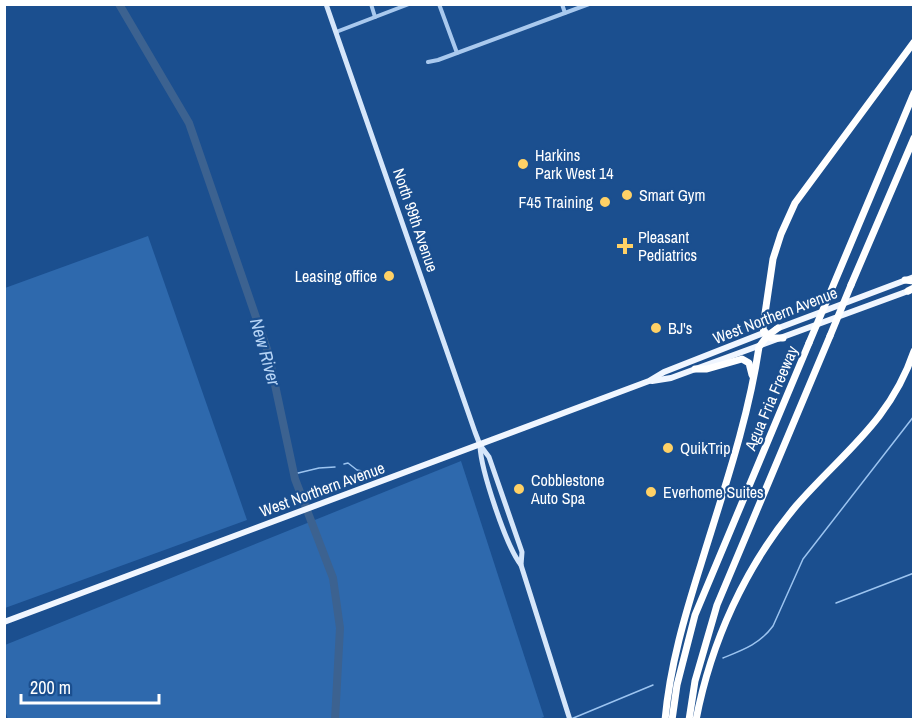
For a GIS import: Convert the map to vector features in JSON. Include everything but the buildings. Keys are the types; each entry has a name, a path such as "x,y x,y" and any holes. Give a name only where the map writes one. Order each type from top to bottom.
{"highway":[{"path":"766,334 764,318 773,259 792,209 807,184 914,42"},
{"name":"Agua Fria Freeway","path":"672,720 679,677 695,615 914,93"},
{"name":"Agua Fria Freeway","path":"689,720 695,681 717,605 914,138"},
{"path":"905,280 914,279"},
{"path":"665,720 675,653 684,616 739,440 759,347 766,334 778,328"},
{"path":"766,334 773,338 783,338"},
{"path":"696,720 703,685 718,640 754,566 771,538 797,506 884,412 902,382 914,351"},
{"path":"695,369 707,369 742,358 750,365 752,379"}],"main road":[{"name":"North 99th Avenue","path":"326,4 480,445 489,457 522,552 520,565"},
{"name":"West Northern Avenue","path":"778,328 905,280"},
{"name":"West Northern Avenue","path":"648,381 671,378 912,290"},
{"name":"West Northern Avenue","path":"5,622 480,445 766,334"},
{"name":"North 99th Avenue","path":"480,445 480,459 513,555 520,565 570,720"}],"street":[{"path":"371,4 375,17"},
{"path":"336,32 408,4"},
{"path":"439,4 457,53"},
{"path":"562,4 565,13"},
{"path":"428,62 589,4"}],"shaded area":[{"path":"148,236 247,520 5,608 5,288"},
{"path":"461,461 544,717 536,720 8,719 4,708 5,645"}],"waterway":[{"name":"New River","path":"119,4 189,123 268,352 295,479 333,578 340,628 335,720"},
{"path":"723,658 757,642 773,626 803,559 914,416"},
{"path":"344,464 348,463 357,470 367,472"},
{"path":"294,474 335,467"},
{"path":"836,603 914,573"},
{"path":"571,719 653,685"}],"place":[{"name":"Harkins Park West 14","path":"523,164"},
{"name":"Smart Gym","path":"627,195"},
{"name":"F45 Training","path":"605,202"},
{"name":"Pleasant Pediatrics","path":"625,246"},
{"name":"Leasing office","path":"389,276"},
{"name":"BJ's","path":"656,328"},
{"name":"QuikTrip","path":"668,448"},
{"name":"Cobblestone Auto Spa","path":"519,489"},
{"name":"Everhome Suites","path":"651,492"}]}
